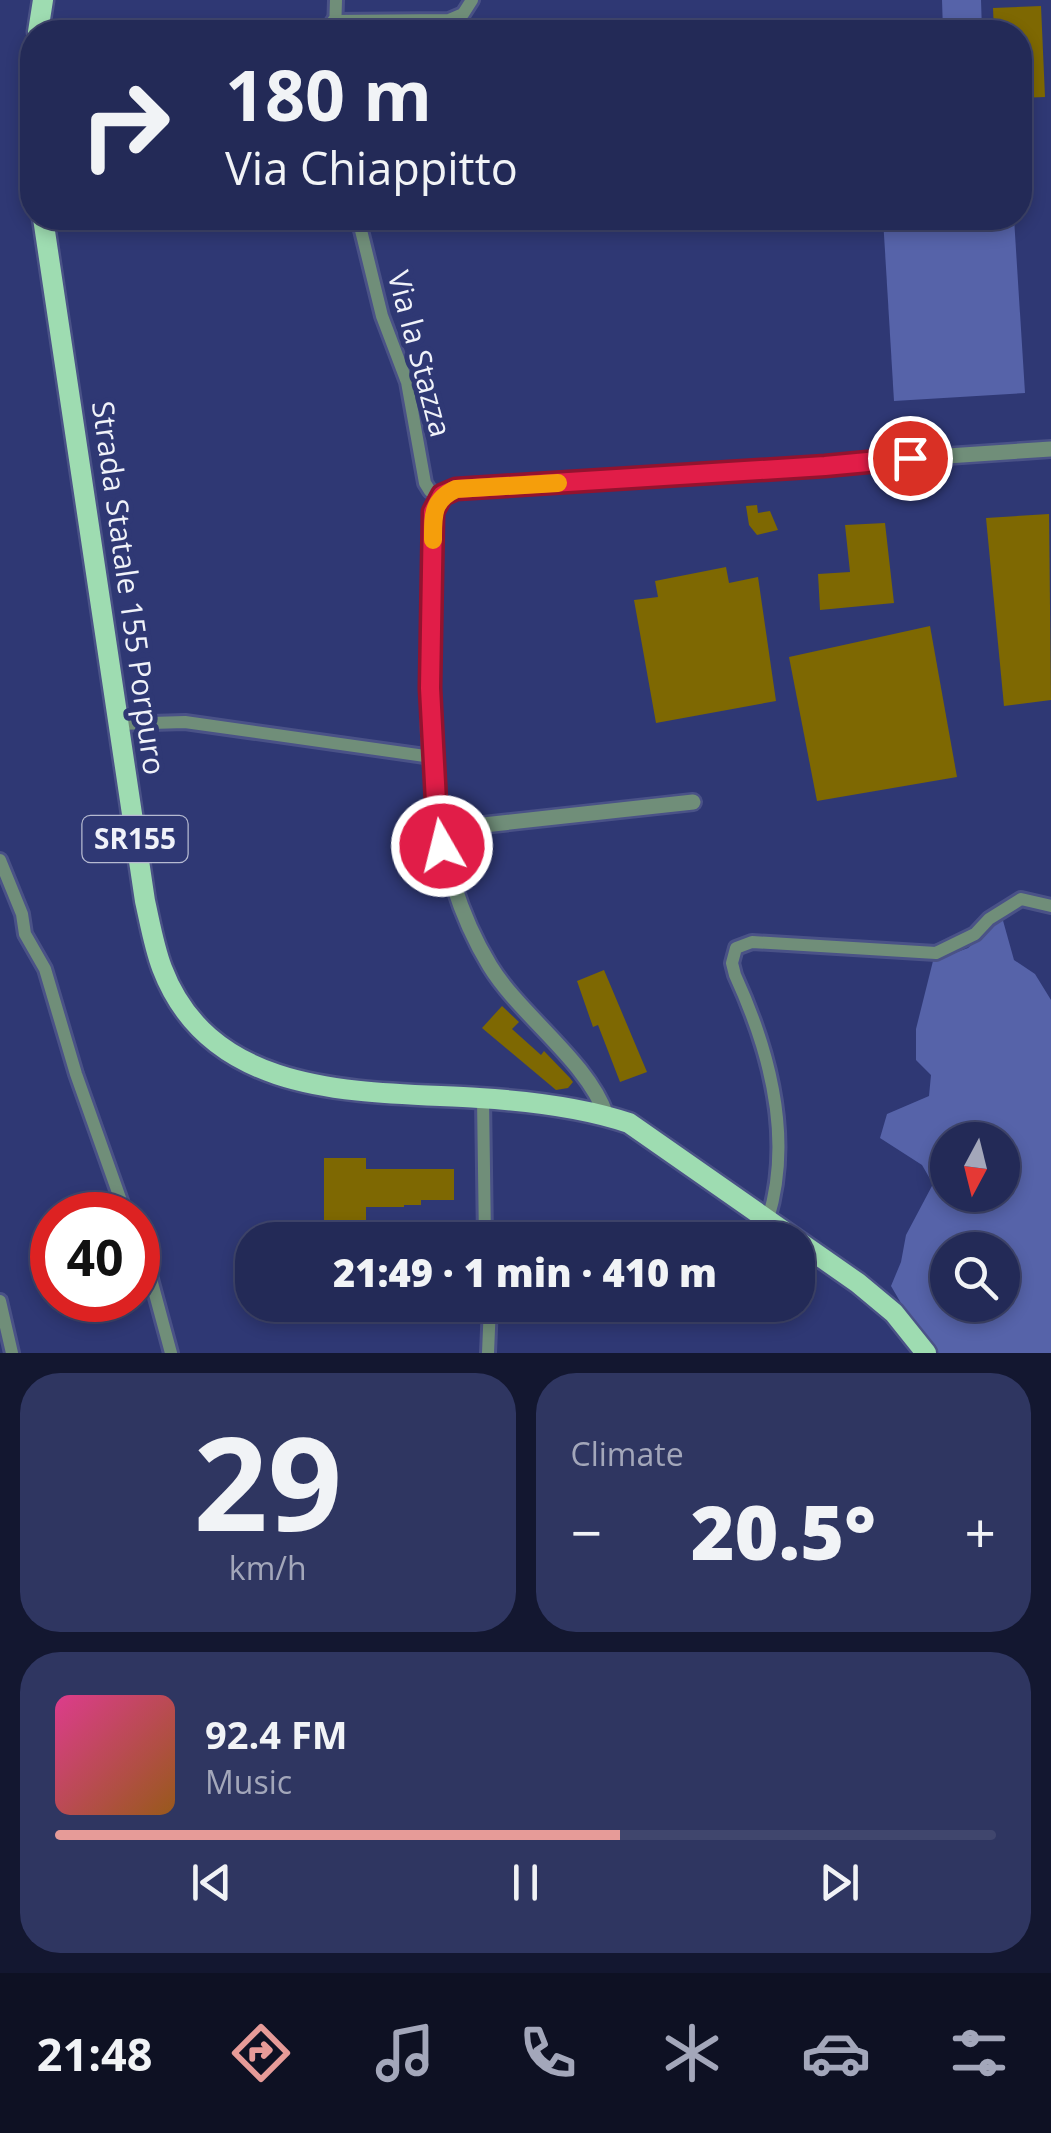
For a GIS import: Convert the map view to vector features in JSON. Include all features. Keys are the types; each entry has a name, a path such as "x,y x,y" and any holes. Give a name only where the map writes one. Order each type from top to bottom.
{"main road":[{"name":"Strada Statale 155 Porpuro","path":"45,230 117,724 153,938 162,970 202,1030 226,1051 252,1066 322,1087 483,1098 606,1115 629,1122 858,1282 894,1313 926,1353"}],"street":[{"path":"449,20 462,14 472,0"},
{"name":"Via la Stazza","path":"361,230 382,316 408,382 425,484 430,491 442,495"},
{"path":"606,1115 590,1085 492,968 463,907 438,830 430,688 433,512 442,495 456,489 1051,449"},
{"path":"117,724 185,722 432,757"},
{"path":"438,830 693,802"},
{"path":"0,860 22,914 25,934 45,969 76,1074 118,1192"},
{"path":"768,1219 777,1191 778,1167 772,1091 763,1044 735,975 732,962 736,948 752,942 936,952 975,934 989,918 1021,899 1051,906"},
{"path":"483,1098 484,1222"},
{"path":"0,1301 12,1353"},
{"path":"160,1312 171,1353"},
{"path":"488,1353 489,1322"}],"shaded area":[{"path":"942,0 981,0 982,20 943,20"},
{"path":"884,230 1015,230 1025,393 894,401"},
{"path":"1002,917 1014,960 1035,974 1051,1000 1051,1353 937,1353 912,1322 891,1286 906,1235 930,1190 930,1212 1020,1212 1020,1122 930,1122 930,1179 922,1165 880,1138 887,1114 929,1096 931,1075 916,1060 916,1029 933,961 968,948"}],"building":[{"path":"1041,6 1045,97 1032,98 1032,20 994,20 993,8"},
{"path":"757,505 758,513 770,511 778,530 757,535 749,525 746,506"},
{"path":"1049,514 1051,700 1004,706 986,518"},
{"path":"885,523 894,603 820,610 818,574 850,572 845,525"},
{"path":"726,567 729,583 758,577 776,701 656,723 634,600 658,597 655,581"},
{"path":"930,626 957,777 817,801 789,657"},
{"path":"604,970 647,1072 620,1082 598,1025 593,1027 577,981"},
{"path":"502,1006 519,1022 512,1029 541,1055 544,1051 570,1078 573,1082 568,1088 556,1090 482,1028"},
{"path":"324,1158 366,1158 366,1169 454,1169 454,1200 421,1200 421,1205 404,1207 366,1207 366,1222 324,1222"}],"slow traffic":[{"path":"433,540 433,512 442,495 456,489 558,483"}],"route":[{"path":"442,846 432,757 430,688 433,512 442,495 456,489 910,458"}]}
